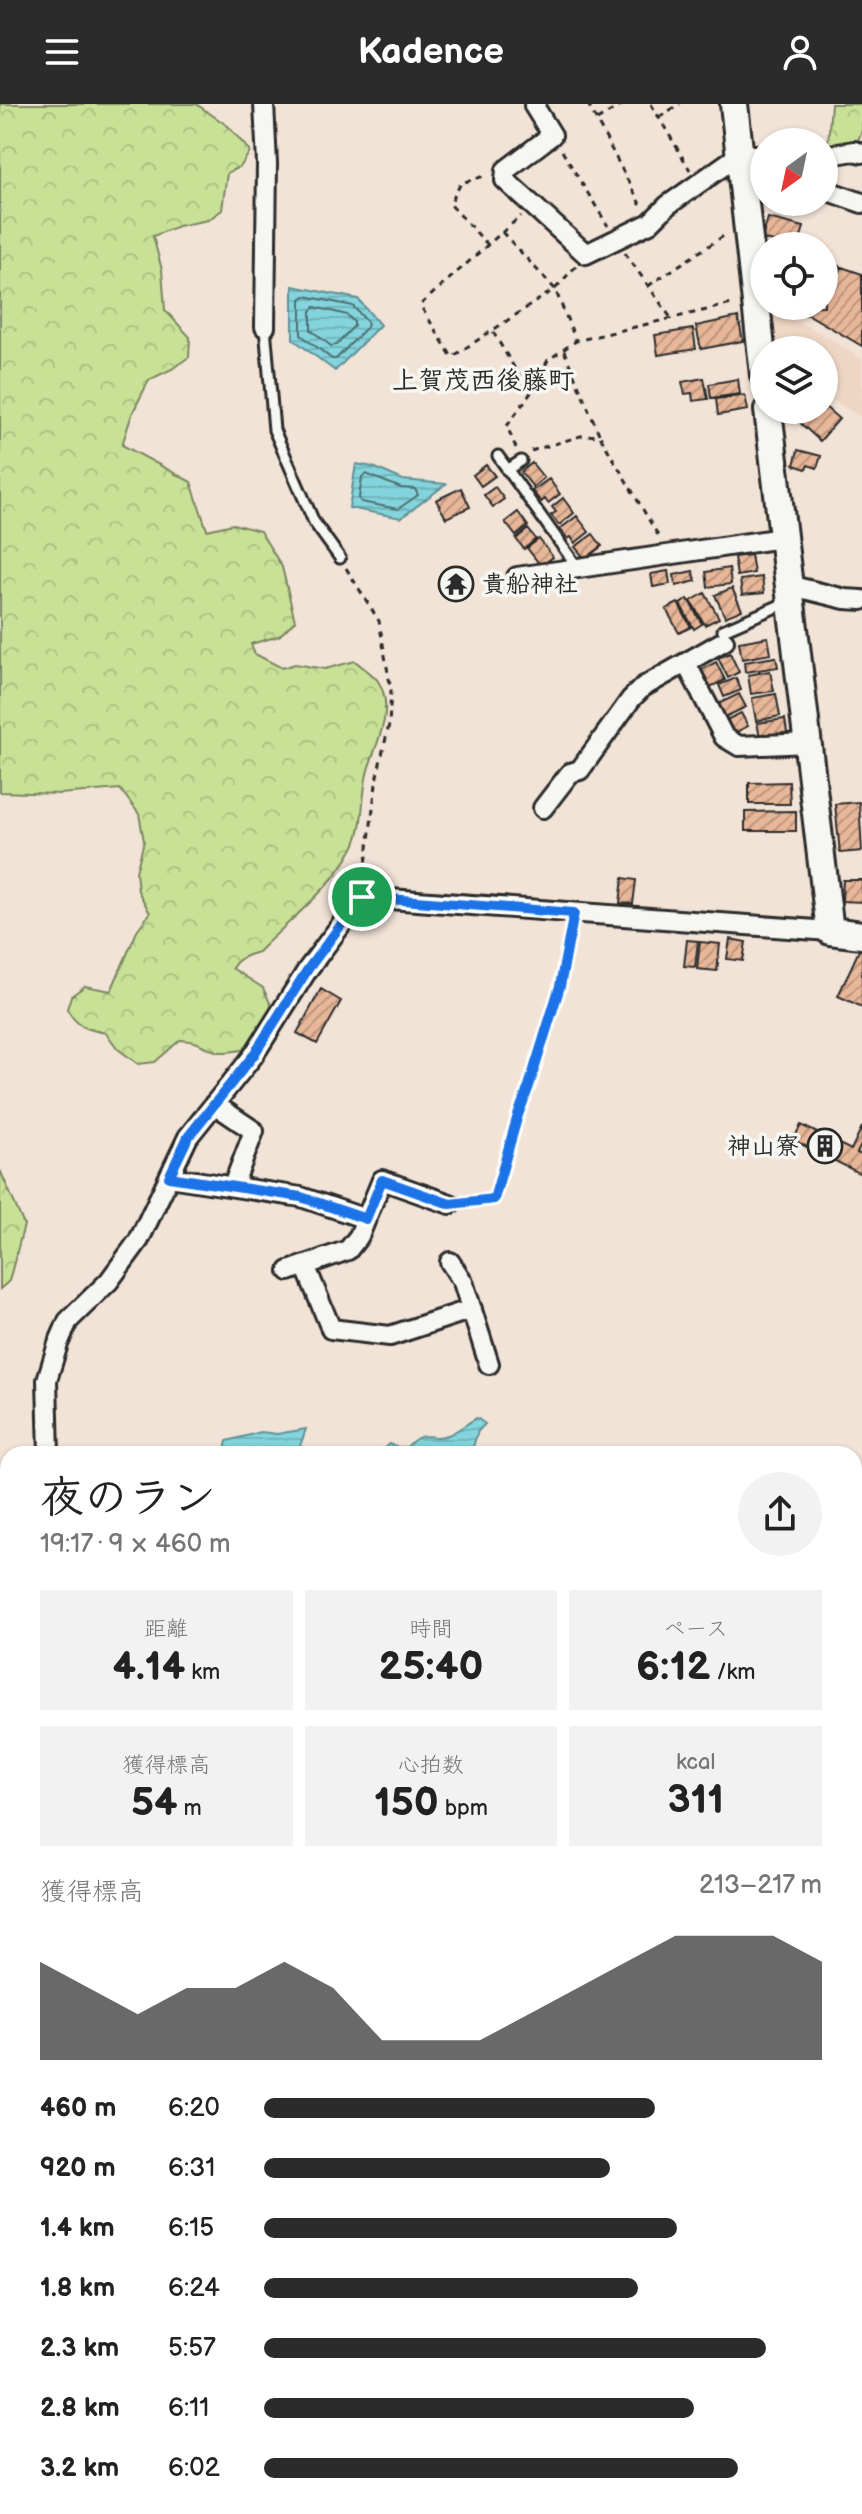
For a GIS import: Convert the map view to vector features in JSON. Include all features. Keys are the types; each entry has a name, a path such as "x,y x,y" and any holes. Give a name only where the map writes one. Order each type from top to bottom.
{"street":[{"path":"264,104 267,164 265,327"},
{"path":"536,104 534,106 552,135 506,170 505,180 586,254 650,223 668,205 698,184 750,156"},
{"path":"734,104 750,149"},
{"path":"838,154 862,153"},
{"path":"750,181 747,221 750,247"},
{"path":"838,195 862,203"},
{"path":"770,424 830,931"},
{"path":"517,577 782,538"},
{"path":"789,593 862,600"},
{"path":"543,808 570,773 580,770 601,745 631,699 643,687 686,663 724,636"},
{"path":"686,663 724,737 739,746 808,743"},
{"path":"49,1446 47,1380 68,1321 109,1281 139,1240 188,1137 253,1056 308,969 362,897 862,935"},
{"path":"214,1104 254,1131 233,1186"},
{"path":"169,1177 301,1197 366,1219"},
{"path":"450,1204 382,1180 359,1236 348,1250 297,1268 331,1329 390,1336 472,1309"},
{"path":"450,1262 463,1282 489,1364"}],"lane":[{"path":"265,327 274,430 314,522 340,558"},
{"path":"498,456 578,568"},
{"path":"507,470 521,461"},
{"path":"724,636 789,593"}],"path":[{"path":"588,104 650,223"},
{"path":"597,120 623,104"},
{"path":"651,104 698,184"},
{"path":"659,117 680,104"},
{"path":"552,135 616,240 671,318"},
{"path":"488,245 450,204 461,183 506,170"},
{"path":"533,205 420,305 452,357 555,289 586,254"},
{"path":"648,286 747,221"},
{"path":"502,232 555,289 576,341"},
{"path":"600,436 584,435 520,454 512,443 507,426 530,394 548,360 576,341 750,300"},
{"path":"493,331 530,394"},
{"path":"564,349 600,436 670,555"},
{"path":"340,558 379,621 391,690 389,725 377,776 362,897"},
{"path":"450,1204 494,1199 560,986 574,913"}],"shaded area":[{"path":"766,320 793,320 825,336 768,336"},
{"path":"838,344 862,359 862,418 838,403"}],"green space":[{"path":"0,104 196,104 228,126 250,151 241,166 227,173 222,210 208,220 178,226 153,236 162,270 165,310 190,337 189,357 149,380 132,414 122,445 191,482 207,530 233,524 260,531 282,567 295,621 279,636 251,644 255,654 282,668 295,664 325,669 355,661 378,681 383,692 385,714 368,770 357,839 344,863 310,903 258,952 243,957 232,968 263,988 272,1007 256,1042 243,1050 220,1052 180,1040 155,1062 138,1064 118,1049 106,1033 74,1020 67,1009 71,996 85,986 111,991 138,929 150,913 138,891 136,872 144,841 139,814 120,789 60,794 0,792"},
{"path":"831,104 862,104 862,130 854,151 838,154 838,128 829,128"},
{"path":"0,1170 24,1225 9,1281 0,1289"}],"water":[{"path":"293,286 358,299 380,325 335,371 293,339"},
{"path":"356,464 373,467 403,480 446,484 401,518 349,508"},
{"path":"477,1418 485,1424 478,1431 473,1446 408,1446 423,1436 448,1435"},
{"path":"306,1429 300,1446 226,1446 227,1441 261,1432 277,1434"}],"building":[{"path":"768,218 804,227 802,232 764,232"},
{"path":"838,266 862,274 862,346 818,320 838,320"},
{"path":"738,317 743,341 701,349 696,326"},
{"path":"693,329 696,349 658,355 655,335"},
{"path":"704,378 708,399 693,401 692,393 685,394 682,382"},
{"path":"738,379 740,394 711,398 709,384"},
{"path":"745,395 748,410 718,415 716,399"},
{"path":"801,424 835,424 820,441"},
{"path":"798,450 821,456 817,468 808,465 806,469 794,465"},
{"path":"532,463 544,478 533,487 521,472"},
{"path":"486,465 495,476 481,486 473,475"},
{"path":"549,479 560,494 548,503 545,499 541,502 532,491"},
{"path":"495,487 504,499 493,507 484,495"},
{"path":"461,488 470,507 446,518 436,500"},
{"path":"563,498 574,513 559,525 551,515 556,512 552,507"},
{"path":"518,512 528,526 516,536 505,522"},
{"path":"577,516 589,532 575,543 560,529"},
{"path":"528,529 536,539 524,549 516,539"},
{"path":"593,534 602,546 585,559 575,547"},
{"path":"539,539 553,557 541,566 527,548"},
{"path":"751,555 754,573 737,576 734,557"},
{"path":"729,568 731,584 708,587 706,572"},
{"path":"668,571 670,584 653,587 651,574"},
{"path":"693,571 696,581 676,586 674,575"},
{"path":"762,577 764,593 742,595 740,580"},
{"path":"732,588 742,610 725,617 715,595"},
{"path":"705,593 719,618 705,625 691,601"},
{"path":"688,599 702,624 694,629 680,604"},
{"path":"678,603 691,627 679,633 666,609"},
{"path":"768,637 771,654 742,659 739,642"},
{"path":"730,653 739,672 728,678 718,658"},
{"path":"776,657 778,667 745,672 744,662"},
{"path":"716,662 725,680 710,687 701,670"},
{"path":"770,671 774,691 751,694 748,675"},
{"path":"736,678 741,690 724,697 719,685"},
{"path":"739,694 746,707 725,717 718,704"},
{"path":"776,694 780,716 756,721 752,698"},
{"path":"741,713 748,726 731,735 724,721"},
{"path":"785,719 787,733 760,737 757,723"},
{"path":"789,782 790,804 749,804 749,783"},
{"path":"859,802 862,851 840,853 835,804"},
{"path":"796,811 796,831 745,831 745,812"},
{"path":"623,878 636,880 633,904 620,903"},
{"path":"843,880 862,880 862,902 842,901"},
{"path":"730,939 746,942 743,961 727,959"},
{"path":"687,940 698,941 695,967 684,966"},
{"path":"700,942 720,944 717,971 697,969"},
{"path":"862,949 862,1007 838,996"},
{"path":"321,989 341,1001 317,1044 297,1033"},
{"name":"神山寮","path":"801,1125 851,1150 862,1127 862,1143 857,1153 862,1155 861,1174 793,1140"}],"place":[{"name":"貴船神社","path":"456,584"},
{"name":"神山寮","path":"825,1146"}],"district":[{"name":"上賀茂西後藤町","path":"483,381"}],"route":[{"path":"362,897 574,913 560,986 494,1199 450,1204 382,1180 366,1219 301,1197 169,1177 188,1137 253,1056 308,969 362,897"}]}
